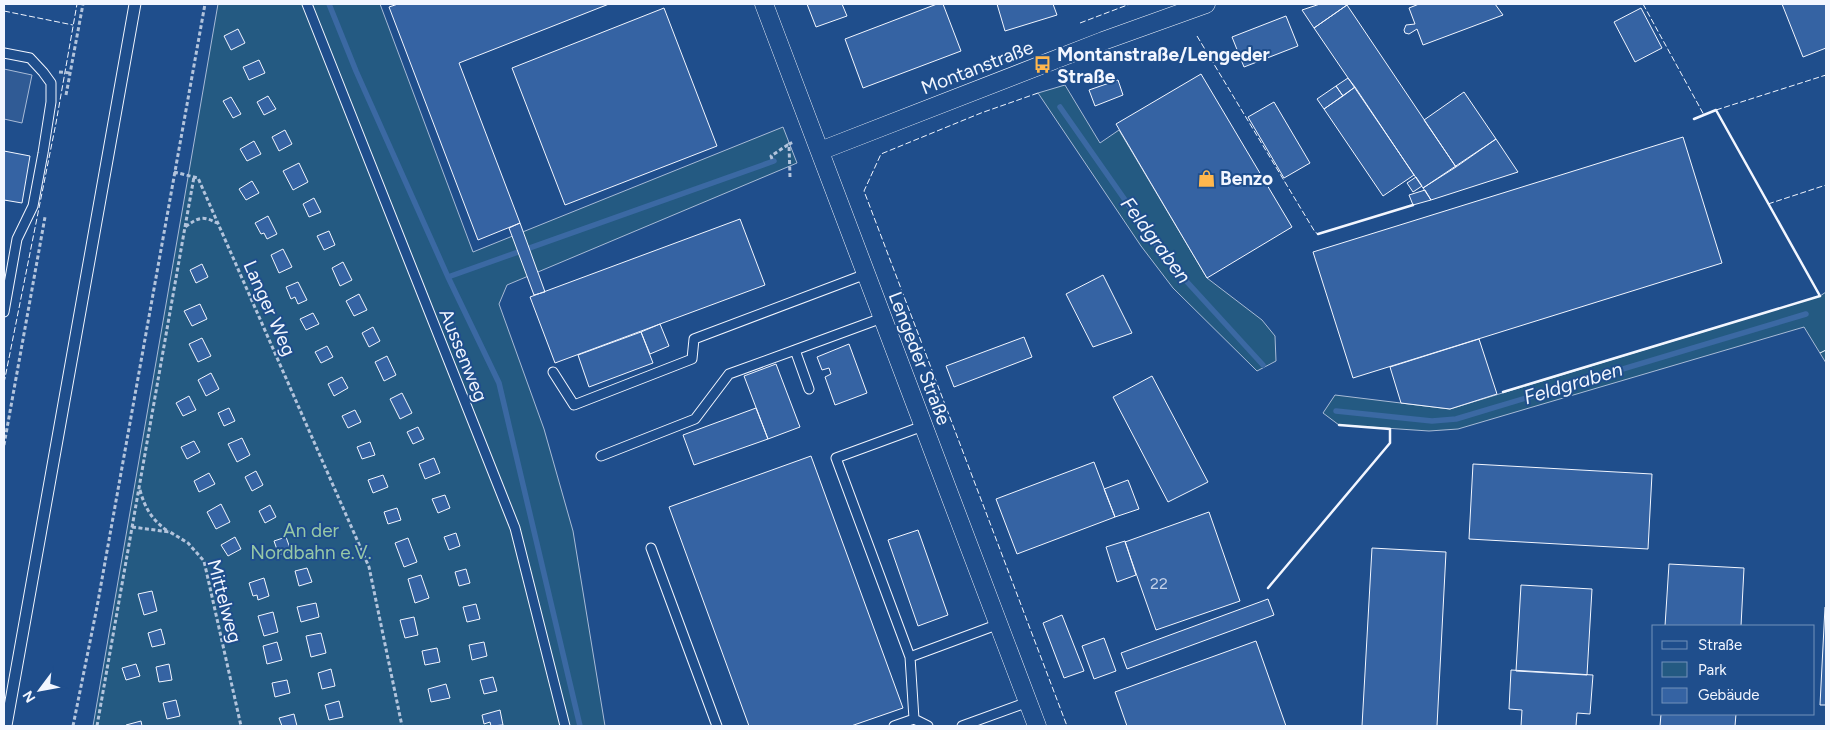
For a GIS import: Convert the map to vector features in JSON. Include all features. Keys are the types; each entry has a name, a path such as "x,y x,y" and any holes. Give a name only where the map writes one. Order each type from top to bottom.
{"street":[{"name":"Lengeder Straße","path":"764,4 1037,726"},
{"name":"Montanstraße","path":"820,151 1103,41 1206,4"}],"lane":[{"name":"Aussenweg","path":"308,4 515,528 565,726"},
{"path":"4,53 30,58 51,83 51,102 32,206 17,239 4,312"},
{"path":"553,372 574,406 692,359 694,339 866,274"},
{"path":"601,456 695,419 728,374 882,318"},
{"path":"795,350 809,388"},
{"path":"914,719 910,657 836,458 923,426"},
{"path":"651,548 717,726"},
{"path":"910,657 999,624"},
{"path":"962,726 1028,702"},
{"path":"894,726 914,719 928,726"}],"path":[{"path":"65,102 83,4"},
{"path":"73,726 97,607 205,4"},
{"path":"65,72 70,73"},
{"path":"772,159 771,156 794,142"},
{"path":"789,144 790,177"},
{"path":"97,726 194,177 174,172"},
{"name":"Langer Weg","path":"194,177 198,178 369,567 402,726"},
{"path":"4,446 46,210"},
{"path":"185,227 196,219 204,217 218,223"},
{"path":"139,488 145,508 157,524 170,532"},
{"name":"Mittelweg","path":"132,527 170,532 188,543 204,561 241,726"}],"green space":[{"name":"An der Nordbahn e.V.","path":"218,4 380,4 473,252 783,127 797,163 507,285 499,304 544,429 573,531 605,726 93,726"},
{"path":"1065,85 1100,143 1119,130 1207,278 1262,320 1275,336 1276,361 1257,371 1173,288 1141,246 1038,93"},
{"path":"1826,292 1826,363 1804,327 1458,429 1429,431 1339,425 1323,413 1335,395 1450,409 1820,296"}],"shaded area":[{"path":"4,69 32,75 22,123 4,119"}],"building":[{"path":"398,4 609,4 459,63 520,223 478,240 389,7"},
{"path":"807,4 842,4 847,16 816,27"},
{"path":"937,4 943,4 961,51 863,88 845,39"},
{"path":"997,4 1053,4 1057,15 1005,31"},
{"path":"1320,4 1347,5 1314,28 1302,10"},
{"path":"1419,4 1495,4 1503,15 1423,45 1417,29 1409,34 1405,33 1404,30 1406,25 1415,24 1409,8"},
{"path":"1782,4 1826,4 1826,48 1803,57"},
{"path":"1347,5 1456,167 1423,188 1314,28"},
{"path":"664,8 717,146 565,205 512,68"},
{"path":"1641,8 1662,48 1635,62 1614,22"},
{"path":"1286,16 1298,46 1244,67 1232,37"},
{"path":"238,29 245,43 231,50 224,36"},
{"path":"259,60 265,73 249,80 243,67"},
{"name":"Benzo","path":"1201,74 1292,227 1207,278 1116,124"},
{"path":"1348,78 1355,87 1343,96 1336,86"},
{"path":"1118,80 1123,95 1095,106 1089,90"},
{"path":"1336,86 1343,96 1324,109 1317,99"},
{"path":"1355,87 1414,175 1383,196 1324,109"},
{"path":"1464,92 1496,139 1456,167 1424,120"},
{"path":"268,96 276,109 264,115 257,102"},
{"path":"231,97 241,114 233,118 223,101"},
{"path":"1274,102 1310,163 1284,178 1248,117"},
{"path":"285,130 292,144 279,151 272,137"},
{"path":"1683,137 1722,263 1353,378 1313,252"},
{"path":"1496,139 1518,172 1431,200 1423,188"},
{"path":"254,141 261,154 247,161 240,149"},
{"path":"4,151 30,156 22,203 4,200"},
{"path":"299,163 308,182 293,190 283,171"},
{"path":"1416,177 1422,186 1413,192 1407,183"},
{"path":"252,181 259,193 246,200 239,189"},
{"path":"1425,190 1431,200 1413,205 1409,195"},
{"path":"314,198 321,212 309,217 303,204"},
{"path":"268,216 277,234 267,239 264,233 261,234 255,223"},
{"path":"740,219 765,285 555,363 530,297"},
{"path":"520,223 545,292 534,295 509,228"},
{"path":"329,231 335,245 324,250 317,236"},
{"path":"283,249 292,267 279,273 271,255"},
{"path":"343,262 352,280 340,286 332,268"},
{"path":"202,264 208,277 196,283 190,270"},
{"path":"1103,275 1132,333 1093,347 1066,294"},
{"path":"298,282 307,300 298,304 295,297 291,299 286,287"},
{"path":"359,294 367,310 354,316 346,301"},
{"path":"200,304 207,319 192,326 184,311"},
{"path":"313,313 319,324 306,330 300,319"},
{"path":"660,324 669,346 650,354 641,332"},
{"path":"373,327 380,341 369,347 362,333"},
{"path":"641,332 653,363 589,387 578,355"},
{"path":"1024,337 1032,357 954,387 946,366"},
{"path":"202,338 211,356 198,362 189,344"},
{"path":"1479,339 1497,394 1450,409 1401,403 1390,367"},
{"path":"849,344 867,393 835,405 825,377 831,374 829,368 822,370 817,357"},
{"path":"327,346 333,357 321,363 315,352"},
{"path":"387,356 396,375 384,381 375,362"},
{"path":"776,364 800,427 768,439 744,376"},
{"path":"211,373 219,389 206,396 198,380"},
{"path":"1152,376 1208,482 1168,502 1113,397"},
{"path":"342,377 348,388 334,396 328,384"},
{"path":"402,393 412,413 400,419 390,399"},
{"path":"189,396 196,410 183,416 176,403"},
{"path":"229,408 235,421 224,426 218,413"},
{"path":"756,408 768,439 694,465 683,435"},
{"path":"355,410 361,422 348,428 342,416"},
{"path":"418,427 424,439 413,444 407,432"},
{"path":"242,438 250,455 237,462 228,444"},
{"path":"194,441 200,452 187,459 181,447"},
{"path":"370,442 375,455 362,459 357,447"},
{"path":"811,456 903,708 851,726 749,726 669,507"},
{"path":"434,458 440,473 425,479 419,464"},
{"path":"1094,462 1115,517 1017,554 996,499"},
{"path":"1473,464 1652,474 1648,549 1469,539"},
{"path":"256,471 263,485 252,491 245,477"},
{"path":"209,473 215,484 199,492 194,481"},
{"path":"383,475 388,487 373,493 368,480"},
{"path":"1128,480 1139,509 1115,517 1104,489"},
{"path":"445,495 450,508 438,513 432,499"},
{"path":"221,504 230,522 216,529 207,512"},
{"path":"270,505 276,517 265,523 259,511"},
{"path":"397,508 401,520 388,524 384,512"},
{"path":"1209,512 1240,601 1156,630 1125,542"},
{"path":"918,530 948,615 918,626 888,540"},
{"path":"456,533 460,546 449,550 444,537"},
{"path":"235,537 241,549 228,556 221,545"},
{"path":"286,537 291,551 279,555 274,541"},
{"path":"408,538 417,562 404,567 395,543"},
{"path":"1125,541 1136,575 1117,582 1106,547"},
{"path":"1372,548 1446,552 1437,726 1362,726"},
{"path":"1669,564 1744,568 1741,625 1665,625"},
{"path":"307,568 312,582 299,586 295,571"},
{"path":"466,569 470,583 459,586 455,572"},
{"path":"421,575 429,598 415,603 408,579"},
{"path":"264,578 269,596 258,600 257,595 253,596 249,583"},
{"path":"1521,585 1592,589 1587,675 1516,671"},
{"path":"152,591 157,611 144,615 138,594"},
{"path":"1268,599 1274,615 1127,669 1121,653"},
{"path":"316,603 319,617 301,622 297,607"},
{"path":"476,604 480,619 467,622 463,607"},
{"path":"1825,607 1826,705 1820,705"},
{"path":"273,612 278,632 264,636 258,616"},
{"path":"1062,615 1084,671 1064,678 1043,623"},
{"path":"414,617 418,635 405,638 400,620"},
{"path":"161,629 165,644 152,647 148,633"},
{"path":"321,633 326,653 311,657 306,636"},
{"path":"1104,638 1116,671 1094,679 1082,646"},
{"path":"1256,641 1286,726 1127,726 1115,692"},
{"path":"277,642 282,660 267,664 263,646"},
{"path":"484,642 487,656 472,660 469,645"},
{"path":"437,648 440,662 425,665 422,651"},
{"path":"136,664 140,676 126,680 122,668"},
{"path":"169,664 172,680 159,682 156,667"},
{"path":"331,669 335,686 322,689 318,673"},
{"path":"1511,670 1593,675 1590,714 1577,713 1576,726 1521,726 1522,710 1509,709"},
{"path":"493,677 497,691 484,694 480,680"},
{"path":"287,680 290,693 275,697 272,683"},
{"path":"446,684 450,698 431,702 428,689"},
{"path":"176,700 180,716 167,719 163,703"},
{"path":"339,701 343,717 329,720 325,705"},
{"path":"500,710 503,725 491,726 490,722 484,724 482,715"},
{"path":"294,714 297,726 282,726 279,718"},
{"path":"1661,715 1736,715 1735,726 1660,726"},
{"path":"141,721 142,726 126,726 126,725"}],"waterway":[{"path":"329,4 356,71 448,277 499,383 580,726"},
{"name":"Feldgraben","path":"1060,107 1167,260 1263,365"},
{"path":"448,277 774,161"},
{"name":"Feldgraben","path":"1336,411 1432,421 1456,419 1806,314"}],"tram line":[{"path":"4,706 129,4"},
{"path":"12,726 141,4"}],"fence":[{"path":"4,383 56,123 77,4"},
{"path":"1080,23 1130,4"},
{"path":"1643,4 1704,115"},
{"path":"4,11 73,25"},
{"path":"1197,36 1315,232 1318,234"},
{"path":"1716,110 1826,75"},
{"path":"1038,93 981,113 881,154 864,191 1067,726"},
{"path":"1768,204 1826,185"},
{"path":"1820,353 1826,350"}],"wall":[{"path":"1503,392 1820,296 1716,110 1694,119"},
{"path":"1318,234 1413,205"},
{"path":"1268,588 1390,443 1390,429 1339,425"}],"place":[{"name":"Montanstraße/Lengeder Straße","path":"1043,65"},
{"name":"Benzo","path":"1206,178"}]}
